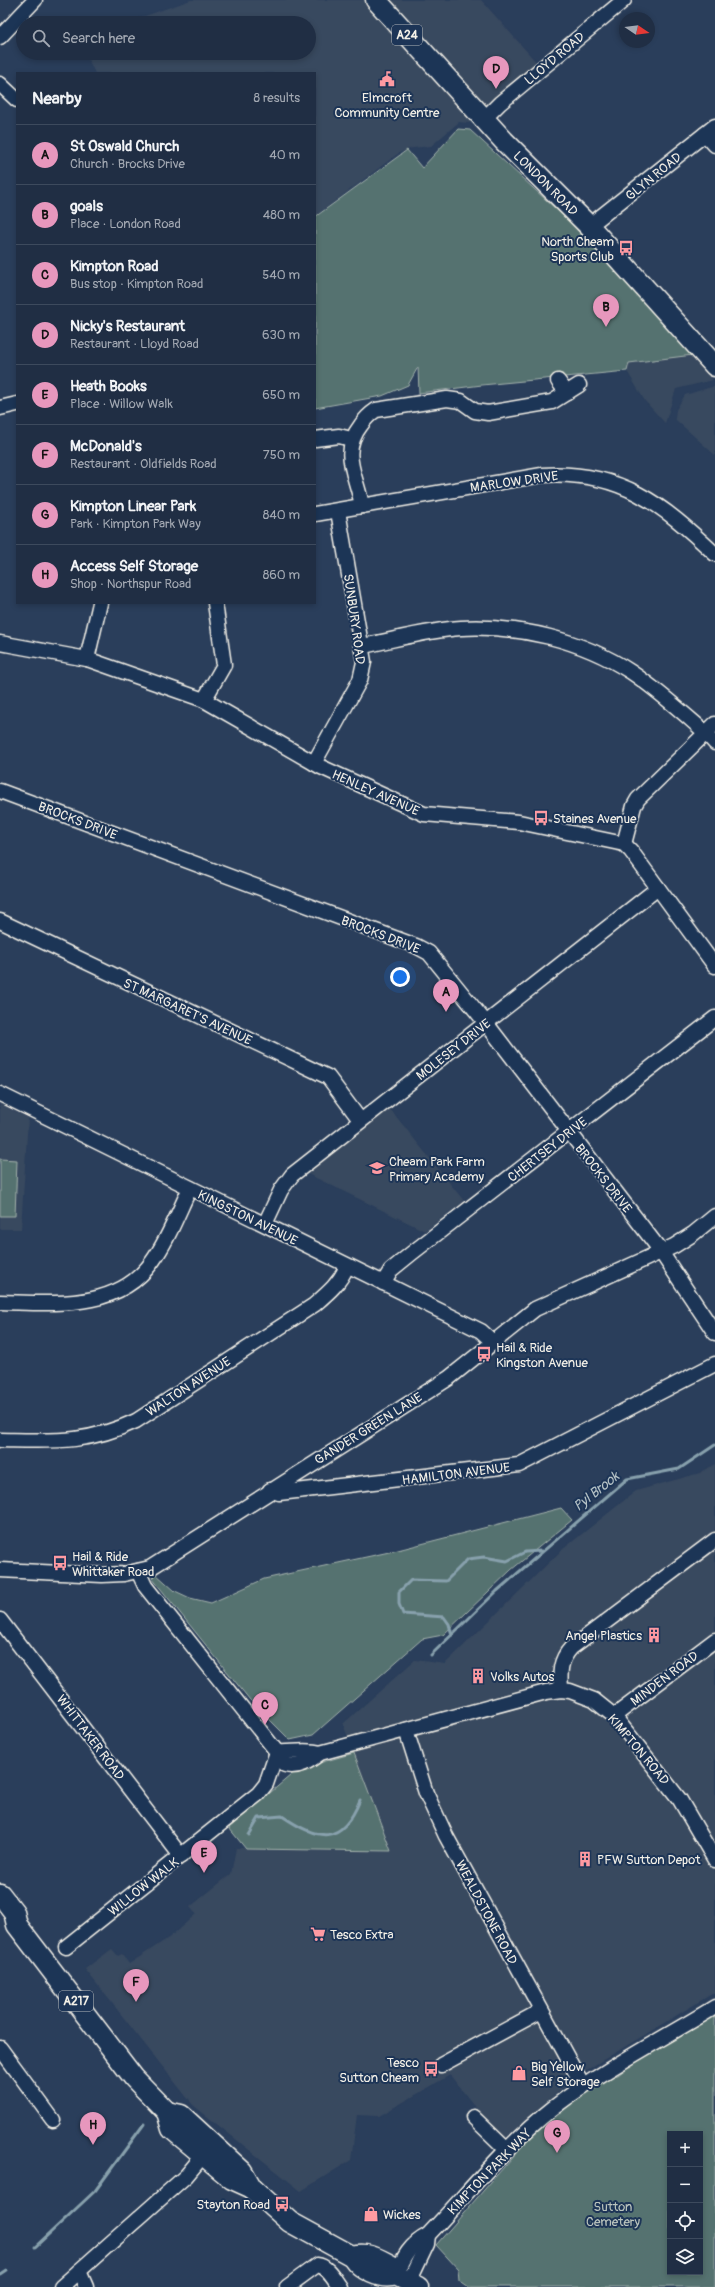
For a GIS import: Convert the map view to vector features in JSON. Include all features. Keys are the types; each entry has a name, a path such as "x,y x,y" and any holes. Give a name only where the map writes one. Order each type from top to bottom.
{"highway":[{"name":"LONDON ROAD","path":"376,0 485,118 504,141 589,226 715,366"},
{"name":"A217","path":"0,1894 14,1912 18,1925 134,2078 167,2112 172,2129 200,2154 232,2179 252,2188 290,2222 352,2256 364,2254 394,2268 407,2281"},
{"name":"A217","path":"0,1913 4,1918 18,1925"},
{"name":"A217","path":"167,2112 180,2115 242,2171 252,2188"}],"street":[{"path":"20,16 35,0"},
{"name":"LLOYD ROAD","path":"485,118 500,103 624,0"},
{"path":"0,37 16,20"},
{"path":"0,84 16,99"},
{"path":"710,130 715,145"},
{"name":"GLYN ROAD","path":"589,226 710,130"},
{"path":"558,380 567,393"},
{"path":"362,506 351,465 350,448 351,439 371,413 384,408 447,399 461,401 475,411 488,413 545,404 579,385"},
{"path":"0,408 16,404"},
{"path":"316,439 339,436 351,439"},
{"name":"MARLOW DRIVE","path":"316,514 542,475 566,474 584,476 640,493 679,520 715,554"},
{"name":"SUNBURY ROAD","path":"314,763 360,680 364,662 338,511"},
{"path":"87,659 100,604"},
{"path":"204,700 224,665 215,604"},
{"path":"362,646 459,628 485,628 540,635 583,648 609,659 646,683 712,733 638,799 634,806 624,844 632,851 715,966"},
{"name":"HENLEY AVENUE","path":"0,643 87,659 204,700 314,763 424,814 519,822 624,844"},
{"name":"BROCKS DRIVE","path":"0,791 416,946 429,953 486,1023 661,1252 715,1333"},
{"name":"MOLESEY DRIVE","path":"265,1224 281,1190 292,1175 360,1120 658,888"},
{"name":"ST MARGARET'S AVENUE","path":"0,921 328,1077 360,1120"},
{"name":"CHERTSEY DRIVE","path":"383,1283 391,1270 412,1253 715,1018"},
{"name":"KINGSTON AVENUE","path":"0,1094 481,1331 493,1342"},
{"path":"0,1302 76,1302 111,1295 127,1287 143,1273 159,1252 190,1188"},
{"name":"GANDER GREEN LANE","path":"0,1570 102,1575 124,1574 150,1568 170,1557 299,1471 449,1378 536,1309 661,1252 693,1234 715,1216"},
{"name":"WALTON AVENUE","path":"0,1440 79,1440 107,1433 136,1421 314,1305 333,1289 342,1278 347,1266"},
{"name":"HAMILTON AVENUE","path":"270,1490 279,1493 519,1465 715,1364"},
{"path":"299,1471 305,1490"},
{"path":"560,1690 561,1663 564,1656 571,1648 715,1540"},
{"path":"138,1571 145,1586 277,1752"},
{"name":"WHITTAKER ROAD","path":"0,1620 181,1856"},
{"name":"MINDEN ROAD","path":"614,1716 715,1640"},
{"name":"KIMPTON ROAD","path":"277,1752 294,1753 313,1751 320,1753 462,1713 560,1690 583,1694 614,1716 680,1800 715,1860"},
{"name":"WEALDSTONE ROAD","path":"406,1730 426,1793 446,1836 583,2086"},
{"name":"WILLOW WALK","path":"66,1947 258,1794 266,1784 277,1752"},
{"name":"KIMPTON PARK WAY","path":"407,2281 427,2244 428,2235 506,2149 552,2109 583,2086 715,2007"},
{"path":"441,2065 542,2011"},
{"path":"0,2048 5,2064 53,2120"},
{"path":"472,2117 506,2149"},
{"path":"61,2287 186,2176 196,2164 200,2154"},
{"path":"286,2287 317,2265 325,2268 340,2287"},
{"path":"79,2271 86,2287"}],"shaded area":[{"path":"191,0 481,0 537,63 469,123 459,122 431,146 412,148 399,153 316,215 316,72 94,72 88,60 316,60 316,16 145,16"},
{"path":"693,355 713,380 676,389 665,423 645,401 627,371 629,363"},
{"path":"715,386 715,455 675,419 676,410 685,395"},
{"path":"0,1104 28,1118 21,1229 0,1229"},
{"name":"Cheam Park Farm Primary Academy","path":"390,1109 464,1201 425,1231 308,1174 366,1125"},
{"path":"715,1464 715,1992 575,2077 502,2141 450,2075 379,2116 357,2115 351,2160 301,2191 193,2105 85,1969 112,1949 118,1956 122,1954 129,1964 170,1937 196,1914 190,1907 231,1874 236,1848 391,1851 343,1724 415,1660 445,1664 562,1550 636,1491 700,1473"}],"green space":[{"path":"458,129 470,130 570,222 693,355 629,363 627,371 482,385 419,393 418,367 408,385 382,396 316,408 316,216 407,150 422,168"},
{"path":"0,1159 17,1160 15,1216 0,1216"},
{"path":"561,1508 572,1520 511,1570 443,1635 422,1639 313,1735 290,1740 250,1700 152,1578 156,1574 175,1591 190,1598 211,1603 264,1579 394,1551"},
{"path":"354,1753 391,1851 246,1849 229,1828 298,1769"},
{"name":"Sutton Cemetery","path":"715,2009 715,2287 469,2287 459,2280 458,2269 436,2245 538,2128 601,2078 618,2075 627,2068 635,2056"}],"waterway":[{"name":"Pyl Brook","path":"431,1655 497,1591 627,1479 679,1469 715,1445"},
{"name":"Pyl Brook","path":"452,1635 449,1624 444,1617 403,1614 399,1604 399,1592 411,1580 446,1581 468,1559 484,1557 507,1561 525,1552 541,1551"},
{"name":"Pyl Brook","path":"249,1835 259,1818 282,1816 307,1830 317,1834 327,1835 336,1832 345,1826 353,1815 360,1800"},
{"path":"35,2247 95,2191 144,2124"},
{"path":"0,2274 6,2270"}],"place":[{"name":"Elmcroft Community Centre","path":"387,79"},
{"name":"Nicky's Restaurant","path":"496,89"},
{"name":"North Cheam Sports Club","path":"626,248"},
{"name":"goals","path":"606,327"},
{"name":"Staines Avenue","path":"541,818"},
{"name":"St Oswald Church","path":"446,1012"},
{"name":"Cheam Park Farm Primary Academy","path":"377,1168"},
{"name":"Hail & Ride Kingston Avenue","path":"484,1354"},
{"name":"Hail & Ride Whittaker Road","path":"60,1563"},
{"name":"Angel Plastics","path":"654,1635"},
{"name":"Volks Autos","path":"478,1676"},
{"name":"Kimpton Road","path":"265,1725"},
{"name":"PFW Sutton Depot","path":"585,1859"},
{"name":"Heath Books","path":"204,1873"},
{"name":"Tesco Extra","path":"318,1934"},
{"name":"McDonald's","path":"136,2002"},
{"name":"Tesco Sutton Cheam","path":"431,2069"},
{"name":"Big Yellow Self Storage","path":"519,2073"},
{"name":"Access Self Storage","path":"93,2145"},
{"name":"Kimpton Linear Park","path":"557,2153"},
{"name":"Stayton Road","path":"282,2204"},
{"name":"Wickes","path":"371,2214"}]}
